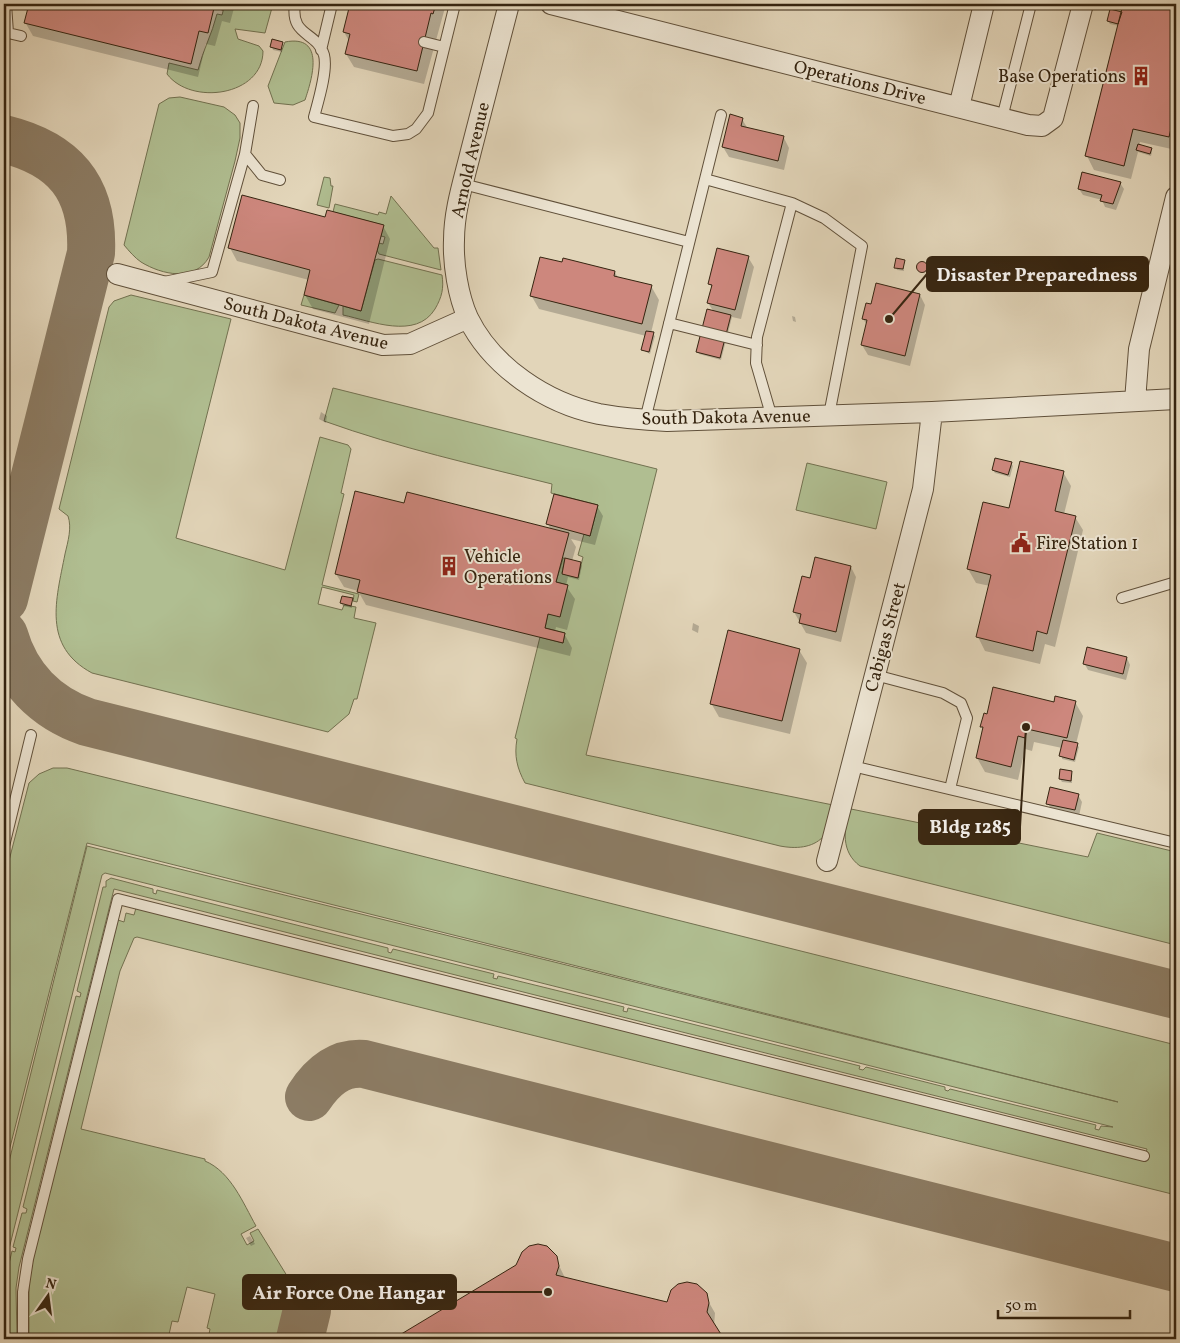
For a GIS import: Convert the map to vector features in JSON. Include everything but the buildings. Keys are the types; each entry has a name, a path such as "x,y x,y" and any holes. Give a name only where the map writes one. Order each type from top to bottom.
{"street":[{"name":"Arnold Avenue","path":"468,318 457,276 454,240 463,184 509,4"},
{"name":"Operations Drive","path":"551,4 586,8 959,107 1042,126 1053,118 1083,4"},
{"path":"959,107 984,4"},
{"path":"1135,401 1139,350 1175,207"},
{"name":"South Dakota Avenue","path":"117,274 383,345 410,344 468,318 498,359 512,372 548,395 597,413 645,420 772,418 932,412 1176,399"},
{"name":"Cabigas Street","path":"827,861 923,489 932,412"}],"lane":[{"path":"6,4 8,33 21,36"},
{"path":"295,4 296,22 324,56 323,81 314,117 394,136 408,134 416,129 428,113 455,4"},
{"path":"321,50 332,4"},
{"path":"1002,118 1031,4"},
{"path":"424,42 444,47"},
{"path":"156,284 212,272 245,154 253,106"},
{"path":"645,420 705,179 710,166 721,115"},
{"path":"245,154 262,175 280,180"},
{"path":"705,179 792,203 824,218 862,246 829,415"},
{"path":"463,184 689,242"},
{"path":"772,418 756,363 756,345 792,203"},
{"path":"669,323 756,345"},
{"path":"1122,598 1176,582"},
{"path":"875,675 942,693 961,703 967,718 950,789"},
{"path":"4,846 31,735"},
{"path":"852,766 1176,843"},
{"path":"23,1339 23,1292 28,1259 118,899 1144,1156"}],"green space":[{"path":"225,4 273,4 265,33 235,29 238,39 259,46 263,51 260,66 251,78 239,86 224,91 208,93 192,90 178,84 167,74 169,63 198,70 217,14 222,15"},
{"path":"298,41 306,45 311,51 313,60 311,81 305,100 293,105 274,103 268,86 285,42"},
{"path":"180,97 224,107 235,115 240,123 240,138 209,257 203,265 195,270 178,274 149,267 141,262 124,245 159,104 169,98"},
{"path":"324,177 330,178 331,186 333,186 329,208 317,205"},
{"path":"391,196 434,248 438,248 441,270 379,254 377,250 379,243 383,244 385,237 381,236 383,225 333,212 335,204 378,215 379,212 386,214"},
{"path":"378,259 442,275 443,288 441,296 435,309 427,318 417,324 392,326 343,315 343,306 361,311 375,260"},
{"path":"131,295 231,319 176,538 285,570 320,437 348,445 351,449 341,493 344,494 322,585 359,594 357,602 353,601 354,595 322,587 318,604 342,610 344,605 356,607 354,618 376,623 357,699 354,699 349,714 328,732 92,673 76,662 65,649 59,636 56,621 56,605 70,525 68,516 59,509 109,307 114,301"},
{"path":"304,295 339,305 335,313 301,305"},
{"path":"333,388 657,469 586,755 833,805 823,837 819,841 803,847 780,846 525,783 517,762 517,739 515,738 540,637 563,643 565,633 545,628 548,614 568,585 556,582 563,558 565,558 562,573 578,577 583,557 578,555 584,534 590,536 598,505 551,493 552,484 409,448 324,421"},
{"path":"807,463 887,482 876,529 796,510"},
{"path":"53,768 67,768 222,806 1176,1045 1176,1195 137,937 134,938 120,971 81,1129 205,1159 205,1161 214,1166 229,1180 256,1226 241,1234 247,1245 254,1241 250,1233 258,1229 289,1279 295,1293 287,1339 208,1339 210,1329 207,1328 215,1294 187,1287 178,1322 172,1321 168,1339 29,1339 29,1282 34,1254 118,920 124,922 126,913 134,915 136,908 1144,1160 1147,1149 114,889 19,1267 16,1288 17,1339 4,1339 4,1285 12,1251 15,1252 16,1248 13,1247 22,1213 26,1213 27,1209 23,1207 76,996 80,997 81,993 77,991 103,887 106,887 106,881 111,878 153,889 153,893 156,894 157,890 388,948 388,952 391,953 393,949 494,974 493,978 497,979 498,976 624,1007 623,1011 627,1012 628,1008 860,1066 859,1069 863,1070 866,1067 945,1087 945,1090 948,1091 950,1089 1096,1125 1095,1129 1099,1130 1101,1126 1113,1127 105,873 102,875 4,1269 4,1182 87,846 1118,1102 87,843 4,1171 4,880 29,783 39,774"},
{"path":"851,809 1088,857 1097,833 1176,852 1176,945 860,866 849,854 845,840 846,824"}],"taxiway":[{"path":"4,139 44,154 72,177 81,192 91,230 91,253 4,599"},
{"path":"4,635 16,665 35,689 58,709 87,722 1176,995"},
{"path":"309,1097 332,1072 339,1068 364,1064 1176,1268"},
{"path":"300,1339 307,1310"}],"place":[{"name":"Base Operations","path":"1141,76"},
{"name":"Disaster Preparedness","path":"889,319"},
{"name":"Fire Station 1","path":"1021,543"},
{"name":"Vehicle Operations","path":"449,566"},
{"name":"Bldg 1285","path":"1026,727"},
{"name":"Air Force One Hangar","path":"548,1292"}]}
